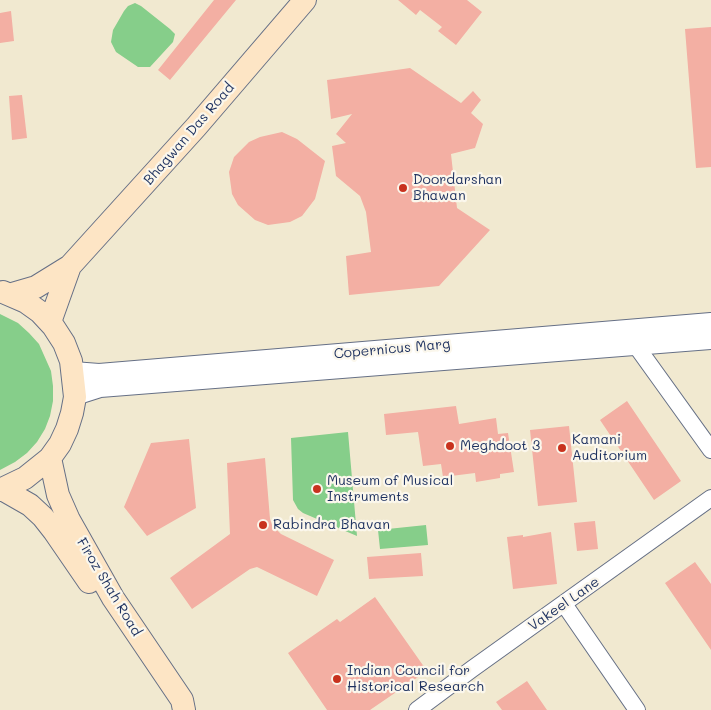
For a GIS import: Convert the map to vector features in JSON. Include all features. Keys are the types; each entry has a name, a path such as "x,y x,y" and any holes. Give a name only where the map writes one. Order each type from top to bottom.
{"main road":[{"name":"Bhagwan Das Road","path":"6,292 36,287 70,266 196,127 305,0"},
{"name":"Bhagwan Das Road","path":"50,322 70,266"},
{"path":"1,489 25,478 50,458 60,444 67,429 75,395 71,361 64,342 50,322 40,312 6,292"},
{"name":"Firoz Shah Road","path":"50,458 58,495 68,520 113,598 182,700 184,710"},
{"name":"Firoz Shah Road","path":"1,489 30,505 54,531 172,705 180,710"}],"street":[{"name":"Copernicus Marg","path":"75,395 100,387 629,337 711,323"},
{"name":"Copernicus Marg","path":"73,372 99,374 629,337 711,339"},
{"path":"629,337 711,450"},
{"name":"Vakeel Lane","path":"417,710 711,498"},
{"path":"564,604 637,710"}],"green space":[{"path":"135,3 175,34 173,42 150,67 138,67 116,52 111,42 113,30 124,11 128,6"},
{"path":"0,314 18,323 39,344 51,371 53,401 45,429 37,442 27,453 0,470"},
{"path":"348,432 357,536 303,513 298,509 293,500 291,438"},
{"path":"426,525 428,545 380,549 378,530"}],"building":[{"path":"214,0 236,0 170,80 158,70"},
{"path":"398,0 467,0 482,12 456,45 438,31 442,27 420,10 416,15"},
{"path":"11,11 14,41 0,43 0,13"},
{"path":"711,27 711,167 696,168 685,29"},
{"name":"Doordarshan Bhawan","path":"410,68 461,103 473,91 481,100 471,113 483,124 475,148 451,154 457,208 490,230 439,286 349,295 346,256 371,252 366,212 360,196 336,176 332,146 346,143 336,134 352,114 331,119 327,80"},
{"path":"22,95 27,138 12,140 9,96"},
{"path":"282,132 297,139 325,161 315,199 302,216 290,222 268,225 255,220 238,205 232,194 229,172 234,157 249,142 260,137"},
{"path":"627,401 681,481 654,500 600,420"},
{"path":"456,406 459,424 496,418 498,434 508,433 514,472 500,474 500,478 476,482 475,473 443,477 441,464 423,466 418,432 386,435 384,414"},
{"path":"569,426 577,502 538,506 530,430"},
{"path":"189,439 196,508 147,536 124,507 151,443"},
{"path":"265,458 272,525 281,534 334,560 317,596 257,567 250,569 192,609 170,578 230,534 227,463"},
{"path":"595,521 598,549 577,551 574,523"},
{"path":"551,532 557,584 513,589 507,537 523,535 523,537"},
{"path":"421,553 423,576 369,579 367,557"},
{"path":"695,562 711,584 711,650 665,583"},
{"path":"375,597 427,671 370,710 327,710 288,653 337,619 340,622"},
{"path":"527,681 547,710 502,710 496,702"}],"place":[{"name":"Doordarshan Bhawan","path":"403,188"},
{"name":"Meghdoot 3","path":"450,446"},
{"name":"Kamani Auditorium","path":"562,448"},
{"name":"Museum of Musical Instruments","path":"317,489"},
{"name":"Rabindra Bhavan","path":"263,525"},
{"name":"Indian Council for Historical Research","path":"337,679"}]}
